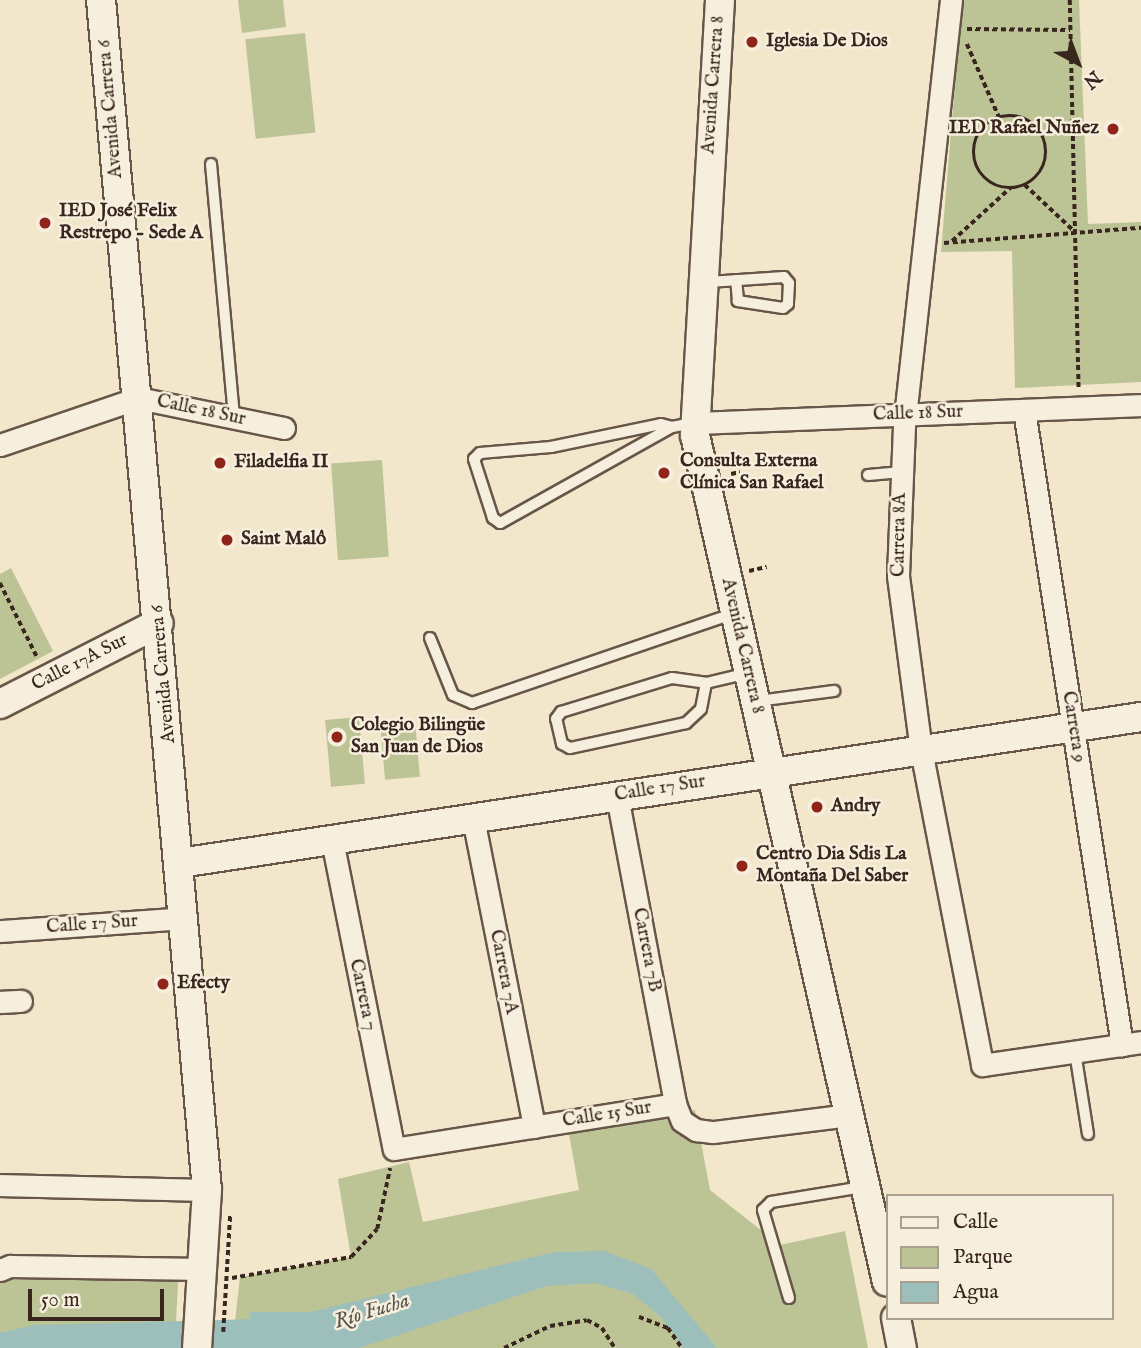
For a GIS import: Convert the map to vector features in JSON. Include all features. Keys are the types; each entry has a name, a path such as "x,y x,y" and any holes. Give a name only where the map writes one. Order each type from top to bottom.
{"main road":[{"name":"Avenida Carrera 6","path":"101,0 159,622 207,1190 197,1348"},
{"name":"Avenida Carrera 8","path":"720,0 702,282 683,425 735,613 886,1278"},
{"name":"Calle 17A Sur","path":"0,704 159,622"},
{"name":"Calle 17 Sur","path":"180,863 1141,717"},
{"path":"895,1320 902,1348"}],"street":[{"name":"Carrera 8A","path":"951,0 922,244 906,414 898,576 921,750 982,1065 1075,1052"},
{"name":"Calle 18 Sur","path":"0,445 138,398 284,428"},
{"name":"Calle 18 Sur","path":"683,425 1141,405"},
{"name":"Carrera 9","path":"1024,410 1073,727 1132,1043"},
{"name":"Carrera 7B","path":"617,796 675,1104"},
{"name":"Carrera 7A","path":"473,818 534,1127"},
{"name":"Carrera 7","path":"331,840 394,1149"},
{"name":"Calle 17 Sur","path":"0,931 185,918"},
{"path":"1075,1052 1132,1043"},
{"name":"Calle 15 Sur","path":"394,1149 675,1104 682,1121 696,1130 713,1132 849,1115"},
{"path":"0,1185 207,1190"},
{"path":"0,1270 10,1266 204,1269"}],"lane":[{"path":"211,164 234,418"},
{"path":"702,282 784,277 789,283 788,304 783,308 738,301 736,280"},
{"path":"661,424 683,425 500,523 493,518 474,463 480,453 551,447 661,424"},
{"path":"868,475 902,472"},
{"path":"430,638 453,695 472,703 735,613"},
{"path":"706,683 701,709 686,723 570,748 562,744 556,719 561,712 672,678 706,683 748,673"},
{"path":"755,702 834,691"},
{"path":"1075,1052 1088,1134"},
{"path":"789,1298 763,1210 771,1202 865,1186"}],"path":[{"path":"1070,0 1079,407"},
{"path":"1000,118 960,29 1070,30"},
{"path":"950,242 1010,188 1025,185 1041,170 1043,139 1030,122 1000,118 977,137 974,158 982,176 1010,188"},
{"path":"1025,185 1075,232"},
{"path":"922,244 1141,228"},
{"path":"731,474 740,472"},
{"path":"749,571 768,567"},
{"path":"0,583 48,679"},
{"path":"232,1278 351,1257 376,1229 394,1149"},
{"path":"639,1317 668,1328 682,1348"},
{"path":"504,1348 550,1326 587,1320 602,1328 615,1348"}],"green space":[{"path":"238,0 283,0 286,27 242,33"},
{"path":"962,0 1079,0 1088,224 1141,222 1141,382 1015,388 1012,251 941,252"},
{"path":"305,33 315,132 256,139 245,39"},
{"path":"382,460 389,557 338,560 331,464"},
{"path":"11,568 53,651 0,679 0,574"},
{"path":"359,717 365,784 331,787 325,720"},
{"path":"415,721 420,777 385,780 380,724"},
{"path":"695,1110 710,1190 780,1245 845,1231 868,1348 232,1348 240,1277 351,1257 338,1179 409,1162 423,1222 579,1190 569,1134"},
{"path":"0,1260 179,1269 175,1348 0,1348"}],"water":[{"path":"605,1251 651,1269 717,1348 683,1348 661,1317 633,1294 595,1283 547,1286 359,1348 251,1348 250,1312 311,1312 554,1252"}],"waterway":[{"name":"Río Fucha","path":"4,1348 38,1341 295,1334"}],"place":[{"name":"Iglesia De Dios","path":"752,42"},
{"name":"IED Rafael Nuñez","path":"1113,129"},
{"name":"IED José Felix Restrepo - Sede A","path":"45,223"},
{"name":"Filadelfia II","path":"220,463"},
{"name":"Consulta Externa Clínica San Rafael","path":"664,473"},
{"name":"Saint Malô","path":"227,540"},
{"name":"Colegio Bilingüe San Juan de Dios","path":"337,737"},
{"name":"Andry","path":"817,807"},
{"name":"Centro Dia Sdis La Montaña Del Saber","path":"742,866"},
{"name":"Efecty","path":"163,984"}]}
